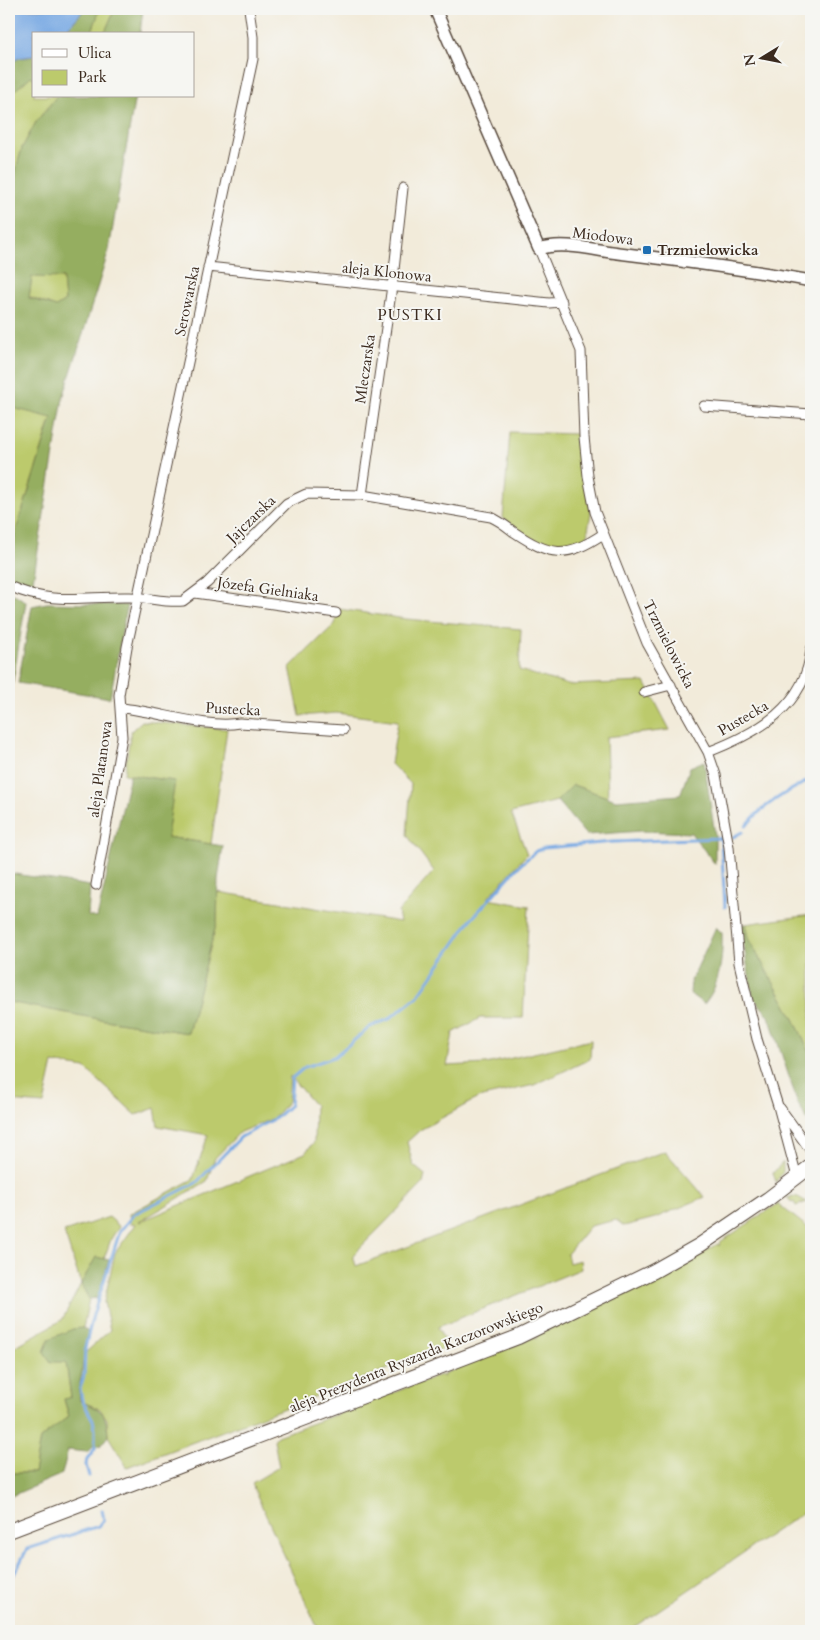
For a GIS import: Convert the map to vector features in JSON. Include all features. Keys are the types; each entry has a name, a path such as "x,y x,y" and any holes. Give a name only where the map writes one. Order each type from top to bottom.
{"main road":[{"name":"aleja Prezydenta Ryszarda Kaczorowskiego","path":"9,1531 518,1337 654,1271 700,1245 811,1166"}],"street":[{"name":"Serowarska","path":"136,597 253,59 253,37 249,9"},
{"name":"Trzmielowicka","path":"435,9 562,302 581,351 588,476 595,512 603,534 648,643 708,752 716,775 729,847 739,962 755,1030 797,1177"},
{"name":"Mleczarska","path":"362,495 392,286 403,188"},
{"name":"Miodowa","path":"539,249 551,245 596,250 767,273 811,282"},
{"name":"aleja Klonowa","path":"208,267 549,303 562,302"},
{"path":"704,406 811,414"},
{"name":"Jajczarska","path":"9,586 34,596 52,599 136,597 176,602 183,601 195,593 287,503 296,497 306,494 362,495 491,517 501,521 544,550 556,552 573,551 603,534"},
{"name":"Józefa Gielniaka","path":"195,593 336,613"},
{"name":"aleja Platanowa","path":"96,885 122,737 122,708 119,695 136,597"},
{"name":"Pustecka","path":"708,752 766,724 781,712 803,681 811,649"},
{"path":"644,692 671,685"},
{"name":"Pustecka","path":"122,708 187,720 343,730"},
{"name":"Trzmielowicka","path":"778,1106 795,1125 811,1151"}],"green space":[{"path":"85,9 100,9 92,32 68,32 69,27"},
{"path":"100,9 115,9 105,32 92,32"},
{"path":"115,9 143,9 140,32 105,32"},
{"path":"32,56 32,77 9,96 9,64 19,58"},
{"path":"31,76 32,98 55,98 36,122 22,148 9,195 9,96"},
{"path":"55,98 135,98 109,250 63,398 32,587 9,583 9,553 52,418 9,407 9,195 22,148 36,122","holes":["32,277 63,278 65,301 56,307 29,298"]},
{"path":"32,276 63,278 65,301 56,307 29,297"},
{"path":"9,407 52,417 9,553"},
{"path":"510,432 577,434 591,513 586,541 567,547 550,546 532,538 503,518"},
{"path":"9,593 16,595 26,602 9,704"},
{"path":"47,603 127,605 110,698 18,683 32,606"},
{"path":"339,609 406,619 521,629 519,670 568,685 645,682 670,730 606,737 608,798 573,785 557,801 511,813 527,854 487,899 529,906 523,1018 480,1018 453,1033 447,1066 486,1064 591,1040 590,1059 534,1085 478,1098 420,1130 407,1142 413,1165 425,1175 423,1184 353,1255 356,1266 665,1151 705,1197 655,1218 624,1226 616,1220 590,1226 567,1254 569,1263 580,1260 581,1269 438,1327 447,1347 127,1467 108,1436 107,1419 100,1409 80,1401 79,1390 83,1355 110,1330 104,1302 115,1253 136,1224 130,1223 129,1214 193,1179 208,1135 158,1126 155,1108 136,1115 85,1068 53,1063 44,1104 9,1101 9,1002 188,1033 217,921 218,892 400,922 398,912 434,871 407,835 411,784 391,764 398,721 336,713 300,716 290,667 335,624","holes":["290,1076 315,1106 314,1142 305,1153 139,1222 207,1181 215,1158 240,1132 274,1118 288,1101"]},
{"path":"142,721 227,729 211,844 167,837 174,781 124,774 131,731"},
{"path":"704,761 715,835 715,864 691,833 642,831 586,835 557,801 573,785 616,800 680,795 690,767"},
{"path":"130,775 175,781 167,837 223,846 218,879 217,921 188,1033 9,1002 9,873 90,886 88,916 97,918"},
{"path":"811,915 811,1055 794,1019 748,938 745,924"},
{"path":"745,924 748,938 794,1019 811,1055 811,1127 798,1104 769,1016 753,997 740,925"},
{"path":"716,927 722,933 721,961 714,989 704,1004 690,994 691,981"},
{"path":"783,1162 783,1172 776,1182 773,1173"},
{"path":"791,1196 798,1197 807,1202 796,1206 787,1197 791,1198"},
{"path":"778,1204 811,1230 811,1507 628,1631 319,1631 252,1483 279,1467 274,1440 277,1436 346,1411 349,1412 348,1410 440,1375 444,1377 443,1374 534,1337 535,1339 537,1338 536,1335 625,1293 626,1295 627,1292 660,1277 664,1278 663,1276 718,1244 719,1246 720,1242"},
{"path":"109,1217 119,1226 111,1239 104,1259 96,1257 81,1284 64,1232"},
{"path":"96,1257 109,1260 98,1298 89,1299 81,1284"},
{"path":"81,1284 89,1299 83,1328 73,1329 66,1362 71,1398 64,1400 69,1416 40,1439 34,1473 9,1473 9,1350 62,1320"},
{"path":"83,1328 88,1332 79,1389 80,1401 101,1412 106,1421 108,1436 100,1446 93,1446 87,1452 68,1450 62,1474 9,1497 9,1473 34,1473 40,1439 69,1416 64,1399 71,1397 66,1362 51,1362 44,1352 49,1339 73,1329"}],"water":[{"path":"9,9 85,9 69,27 68,32 32,32 32,56 19,58 9,64"}],"waterway":[{"path":"746,826 768,805 811,779"},
{"path":"733,837 742,832"},
{"path":"89,1476 86,1465 87,1459 95,1448 95,1430 93,1420 82,1400 80,1389 84,1375 85,1348 93,1315 120,1231 134,1214 196,1183 241,1137 276,1118 290,1105 292,1078 305,1067 334,1057 370,1027 389,1019 418,996 469,922 518,867 536,851 544,848 613,842 721,838 725,907"},
{"path":"9,1584 27,1549 99,1526 104,1520 102,1510"}],"place":[{"name":"Trzmielowicka","path":"647,250"}],"district":[{"name":"PUSTKI","path":"410,314"}]}
